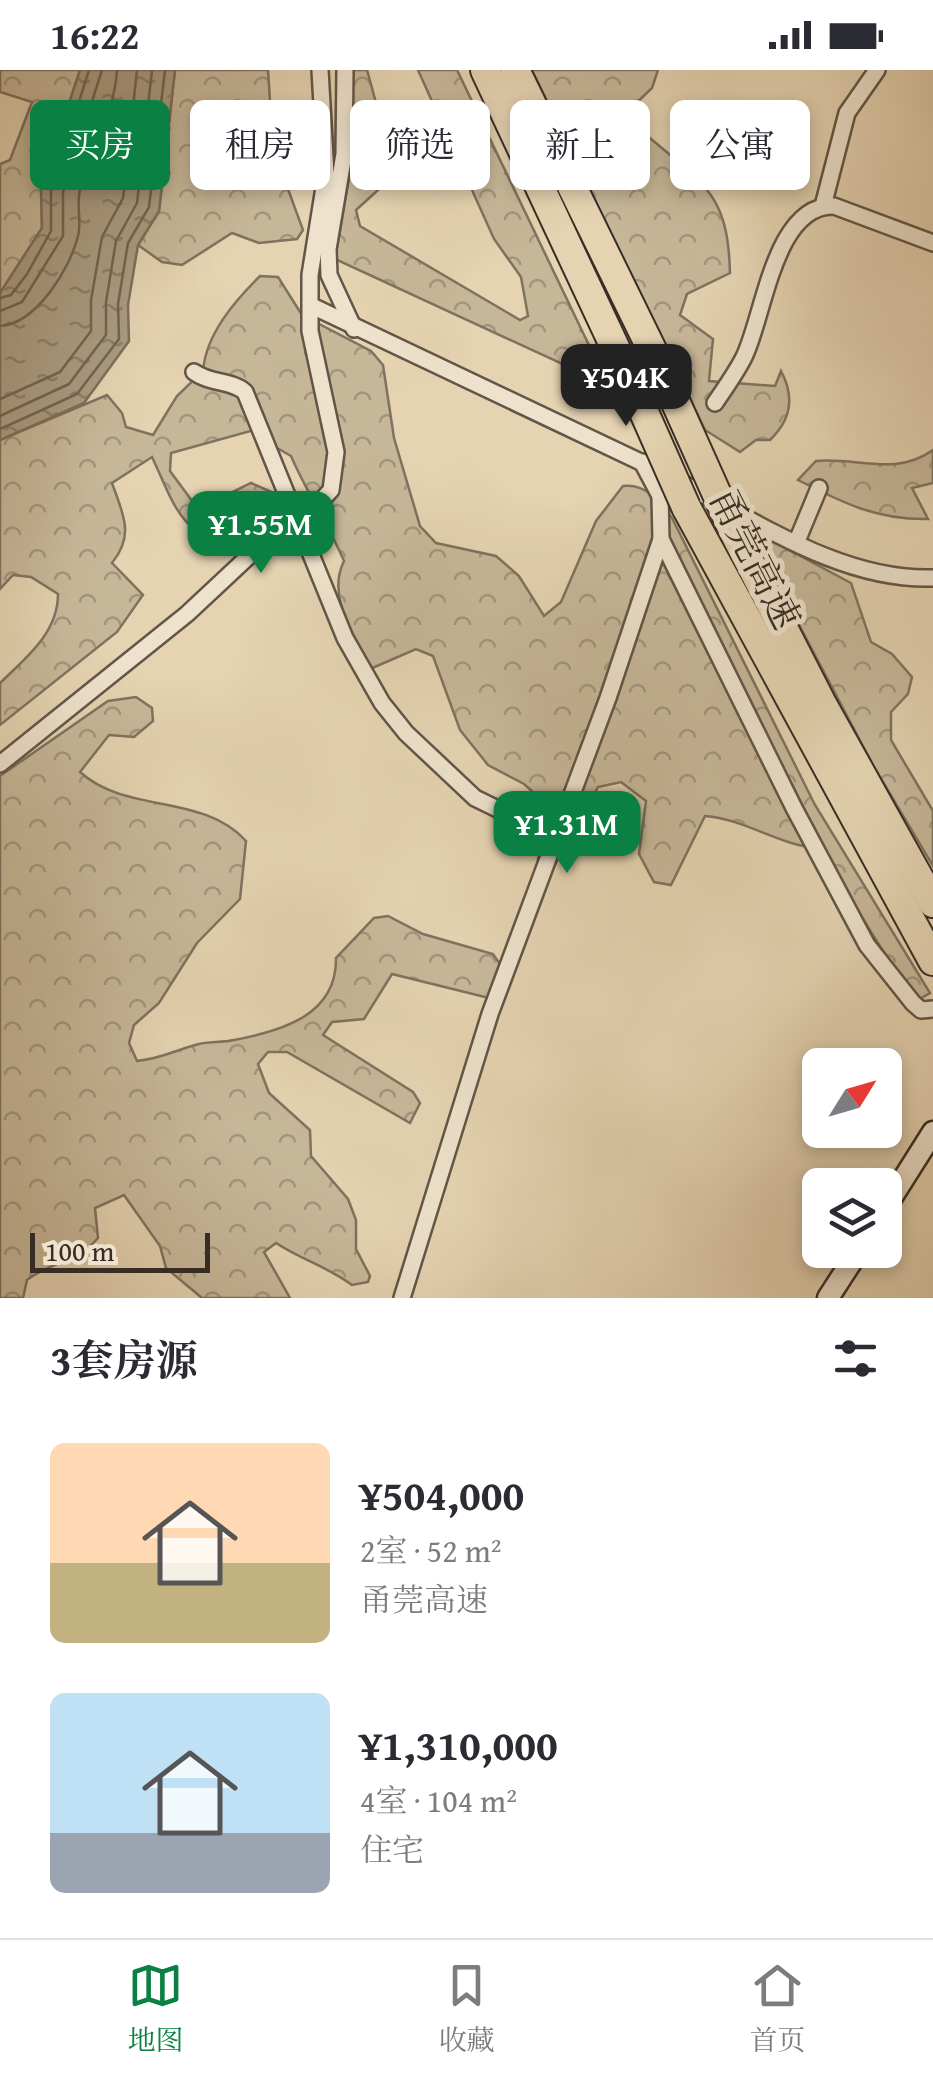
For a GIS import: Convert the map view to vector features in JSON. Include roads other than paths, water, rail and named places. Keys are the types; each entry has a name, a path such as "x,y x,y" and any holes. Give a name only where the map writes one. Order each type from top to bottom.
{"highway":[{"name":"甬莞高速","path":"486,70 686,508 933,961"},
{"name":"甬莞高速","path":"516,70 654,354 732,528 820,702 933,903"}],"main road":[{"path":"902,1181 933,1132"},
{"path":"828,1298 847,1268"}],"street":[{"path":"0,764 187,614 263,543 322,502 334,477 336,452 310,331 310,275 326,175 320,70"},
{"path":"345,70 344,154 328,249 329,275 354,329"},
{"path":"823,206 847,113 876,70"},
{"path":"715,403 745,355 784,244 806,215 823,206 933,243"},
{"path":"312,306 642,462 850,568 900,579 933,578"},
{"path":"194,372 208,382 238,386 245,392 300,519 345,638 382,702 406,733 474,798 500,812 528,817 567,811"},
{"path":"402,1298 490,1014 567,811 661,539 660,496 642,462"},
{"path":"797,541 818,488"},
{"path":"661,539 794,808 868,945 913,1004 933,1009"}],"water":[{"path":"80,70 175,70 170,114 170,100 70,100"},
{"path":"41,190 161,190 159,211 138,245 128,305 129,341 84,403 0,440 0,293 42,228"}]}
